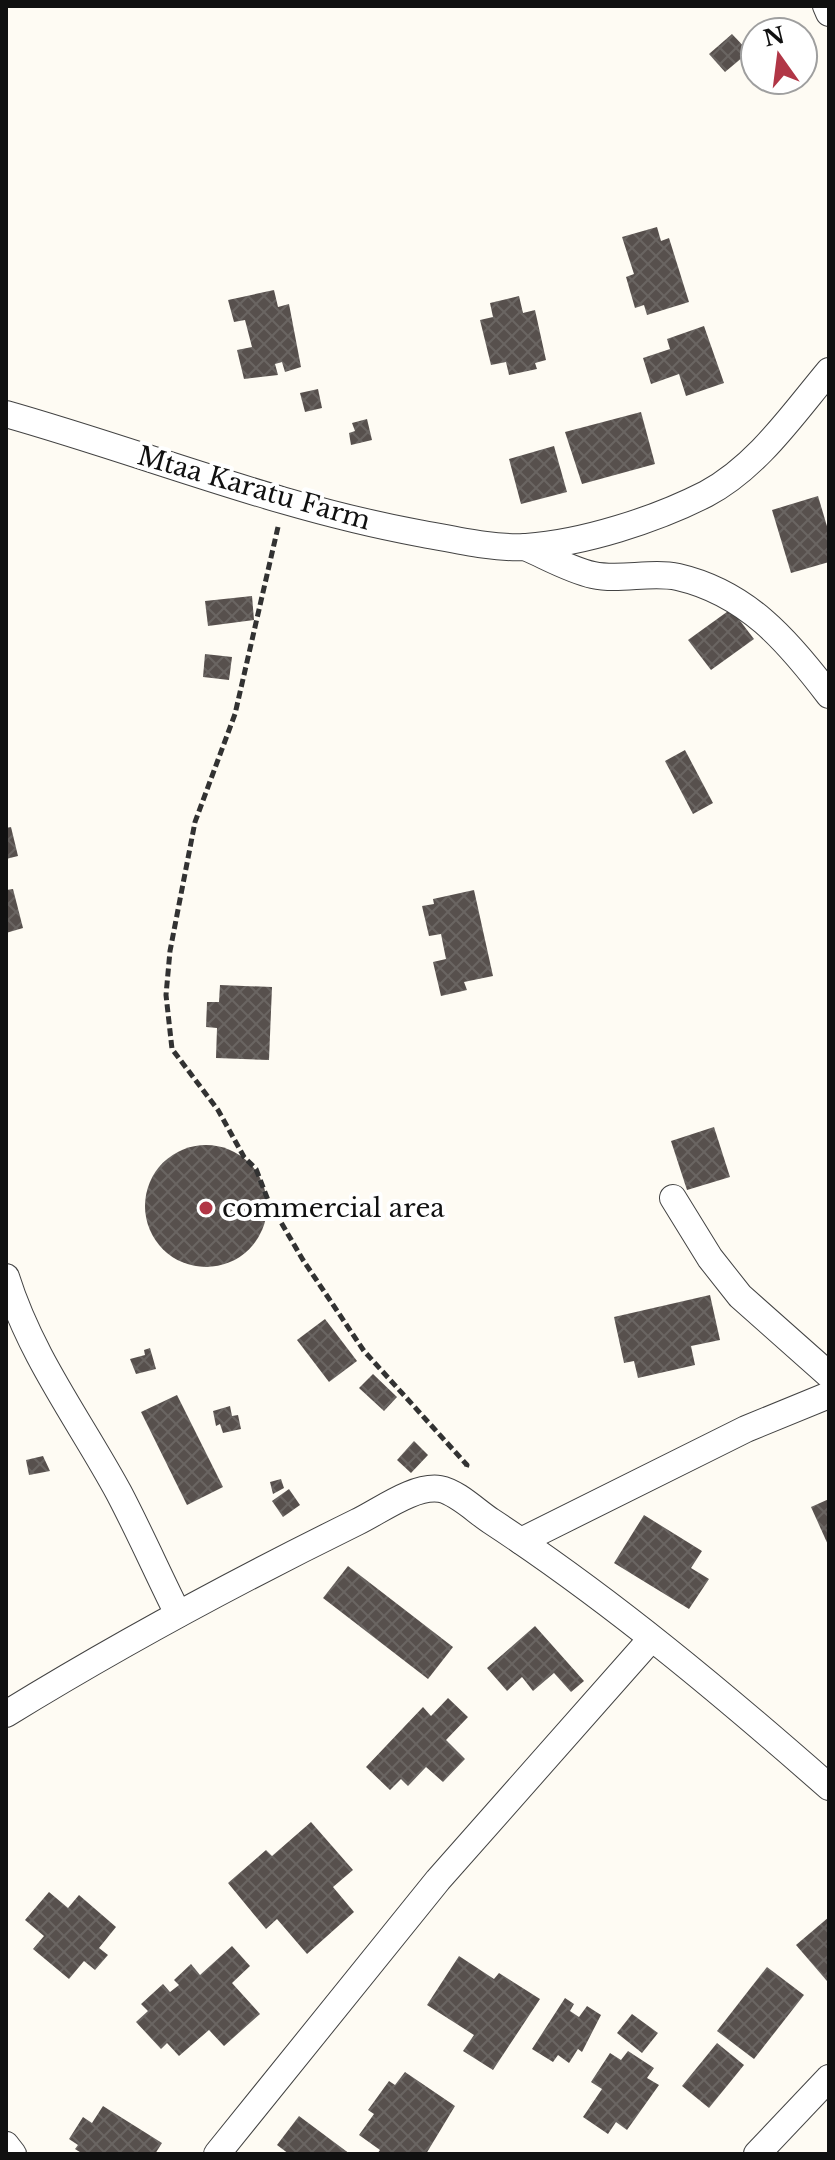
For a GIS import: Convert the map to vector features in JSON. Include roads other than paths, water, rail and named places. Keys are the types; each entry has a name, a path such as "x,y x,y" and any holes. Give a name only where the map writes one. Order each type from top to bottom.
{"street":[{"path":"826,6 829,13"},
{"name":"Mtaa Karatu Farm","path":"6,412 165,461 284,503 417,533 525,547 598,535 707,494 762,451 829,371"},
{"path":"525,547 593,575 676,577 723,591 754,612 790,644 829,695"},
{"path":"673,1198 710,1258 740,1296 829,1375"},
{"path":"6,1277 17,1312 50,1379 118,1491 178,1614"},
{"path":"521,1541 746,1429 829,1395"},
{"path":"6,1714 178,1614 423,1490 442,1489 521,1541 651,1639 743,1711 829,1787"},
{"path":"217,2154 438,1880 651,1639"},
{"path":"757,2154 829,2078"},
{"path":"6,2145 13,2154"}],"place":[{"name":"commercial area","path":"206,1208"}]}
